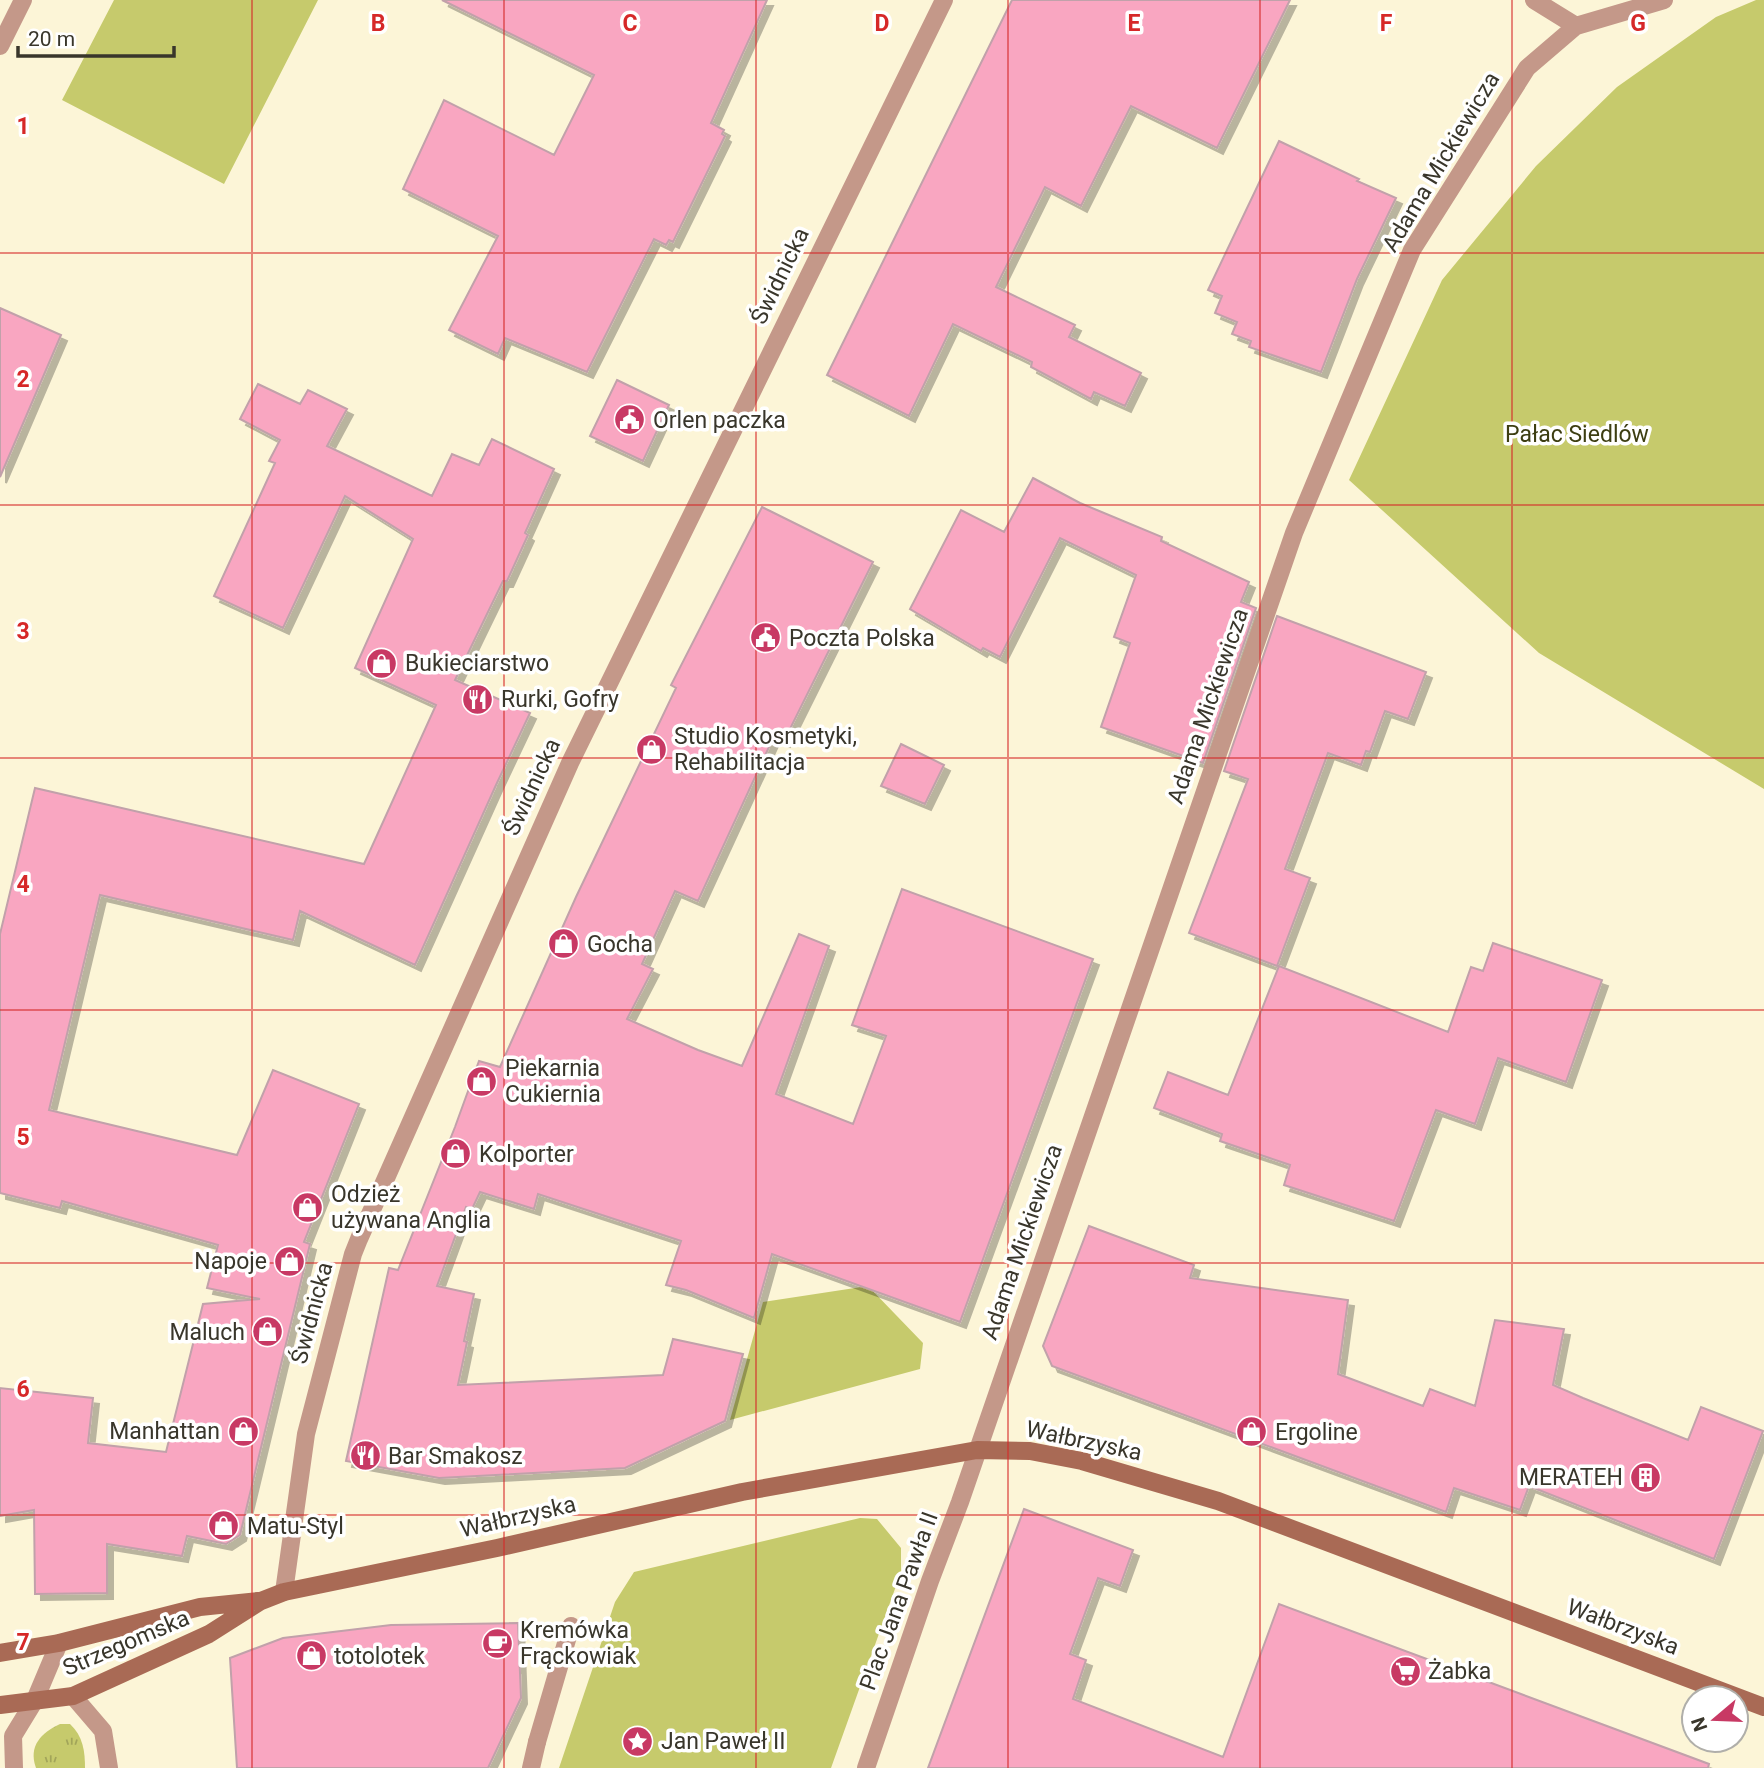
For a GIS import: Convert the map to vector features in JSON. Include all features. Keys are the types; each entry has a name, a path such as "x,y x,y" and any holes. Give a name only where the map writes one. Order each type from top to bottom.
{"main road":[{"name":"Wałbrzyska","path":"284,1592 497,1548 742,1492 977,1450 1030,1451 1082,1461 1218,1502 1764,1707"},
{"name":"Strzegomska","path":"0,1705 73,1696 209,1634 261,1601 284,1592"},
{"name":"Strzegomska","path":"0,1653 59,1643 200,1607 261,1601"}],"street":[{"path":"0,46 23,0"},
{"name":"Świdnicka","path":"284,1592 306,1434 359,1239 570,763 944,0"},
{"path":"1534,0 1576,26 1664,0"},
{"name":"Adama Mickiewicza","path":"977,1450 1294,533 1412,250 1527,68 1576,26"},
{"name":"Plac Jana Pawła II","path":"866,1768 977,1450"},
{"path":"531,1768 571,1626"},
{"path":"14,1768 13,1736 35,1700 59,1643"},
{"path":"73,1696 103,1731 109,1768"}],"green space":[{"path":"114,0 318,0 224,184 62,100"},
{"name":"Pałac Siedlów","path":"1756,0 1764,0 1764,789 1539,653 1349,480 1442,280 1536,166 1617,87 1716,17"},
{"path":"868,1286 923,1343 920,1369 730,1420 763,1302"},
{"path":"860,1518 877,1519 901,1548 901,1572 831,1768 559,1768 615,1602 634,1572"},
{"path":"60,1724 70,1724 78,1734 84,1750 85,1768 36,1768 34,1753 38,1741"}],"building":[{"path":"442,0 767,0 711,123 724,130 722,134 725,136 673,242 669,240 666,245 654,239 587,372 505,338 498,354 449,330 498,236 403,189 444,100 554,155 594,75"},
{"path":"1012,0 1290,0 1217,148 1131,106 1081,206 1045,187 996,287 1075,325 1069,337 1141,373 1125,406 1094,392 1091,399 1031,367 1032,362 953,324 909,416 827,375"},
{"path":"1279,141 1396,198 1357,279 1321,372 1249,347 1251,341 1232,334 1237,322 1215,313 1222,296 1208,290"},
{"path":"0,308 61,335 0,477"},
{"name":"Orlen paczka","path":"617,380 669,405 643,461 590,436"},
{"path":"258,384 300,404 308,390 347,409 327,446 432,496 452,454 479,465 492,439 554,469 507,581 503,581 455,680 530,713 415,965 300,911 293,940 100,895 49,1110 237,1155 273,1070 359,1104 304,1242 310,1244 240,1535 226,1544 187,1536 182,1556 107,1544 107,1593 35,1594 34,1510 0,1516 0,1388 93,1398 88,1443 166,1452 203,1304 260,1299 207,1288 218,1245 62,1201 60,1208 0,1193 0,934 35,788 364,864 436,705 355,668 413,539 345,496 283,628 214,596 275,463 269,461 280,440 240,419"},
{"path":"1033,478 1080,503 1162,537 1161,541 1249,582 1241,602 1256,608 1203,763 1101,727 1130,643 1114,637 1136,575 1060,538 1000,657 983,648 981,651 910,609 961,510 1004,532"},
{"path":"762,507 873,562 784,741 774,736 698,901 675,891 642,964 653,969 627,1019 742,1066 799,934 829,946 776,1094 853,1124 886,1036 852,1025 902,889 1093,959 960,1322 772,1254 754,1318 686,1290 666,1285 681,1241 538,1194 534,1209 480,1192 472,1209 466,1207 437,1286 474,1294 458,1385 663,1375 673,1339 743,1354 725,1421 625,1468 439,1478 346,1461 389,1268 398,1270 479,1061 500,1067 576,897 676,688 671,685"},
{"path":"1277,616 1426,672 1408,719 1385,711 1370,752 1366,751 1361,765 1328,753 1285,869 1310,878 1277,966 1189,933 1248,779 1224,771"},
{"path":"901,744 944,765 925,804 881,786"},
{"path":"1493,943 1602,980 1566,1082 1498,1058 1475,1124 1436,1110 1394,1221 1284,1185 1290,1165 1220,1141 1222,1134 1154,1108 1168,1072 1228,1095 1279,966 1448,1032 1471,967 1483,971"},
{"path":"1089,1226 1194,1265 1190,1278 1348,1300 1338,1374 1423,1406 1430,1389 1475,1406 1495,1320 1564,1329 1553,1385 1583,1398 1688,1440 1701,1407 1763,1431 1714,1559 1529,1486 1520,1510 1454,1488 1446,1512 1052,1366 1043,1346"},
{"path":"1024,1509 1133,1550 1120,1586 1098,1578 1070,1654 1086,1660 1073,1699 1223,1757 1279,1604 1709,1764 1708,1768 928,1768"},
{"path":"518,1623 521,1698 488,1768 237,1768 230,1658 283,1638 391,1625"}],"place":[{"name":"Orlen paczka","path":"630,420"},
{"name":"Poczta Polska","path":"766,638"},
{"name":"Bukieciarstwo","path":"382,663"},
{"name":"Rurki, Gofry","path":"478,699"},
{"name":"Studio Kosmetyki, Rehabilitacja","path":"651,749"},
{"name":"Gocha","path":"564,944"},
{"name":"Piekarnia Cukiernia","path":"482,1081"},
{"name":"Kolporter","path":"456,1154"},
{"name":"Odzież używana Anglia","path":"308,1207"},
{"name":"Napoje","path":"290,1261"},
{"name":"Maluch","path":"268,1332"},
{"name":"Manhattan","path":"243,1431"},
{"name":"Ergoline","path":"1252,1432"},
{"name":"Bar Smakosz","path":"365,1456"},
{"name":"MERATEH","path":"1646,1477"},
{"name":"Matu-Styl","path":"224,1526"},
{"name":"Kremówka Frąckowiak","path":"497,1643"},
{"name":"totolotek","path":"311,1656"},
{"name":"Żabka","path":"1405,1671"},
{"name":"Jan Paweł II","path":"638,1741"}]}
